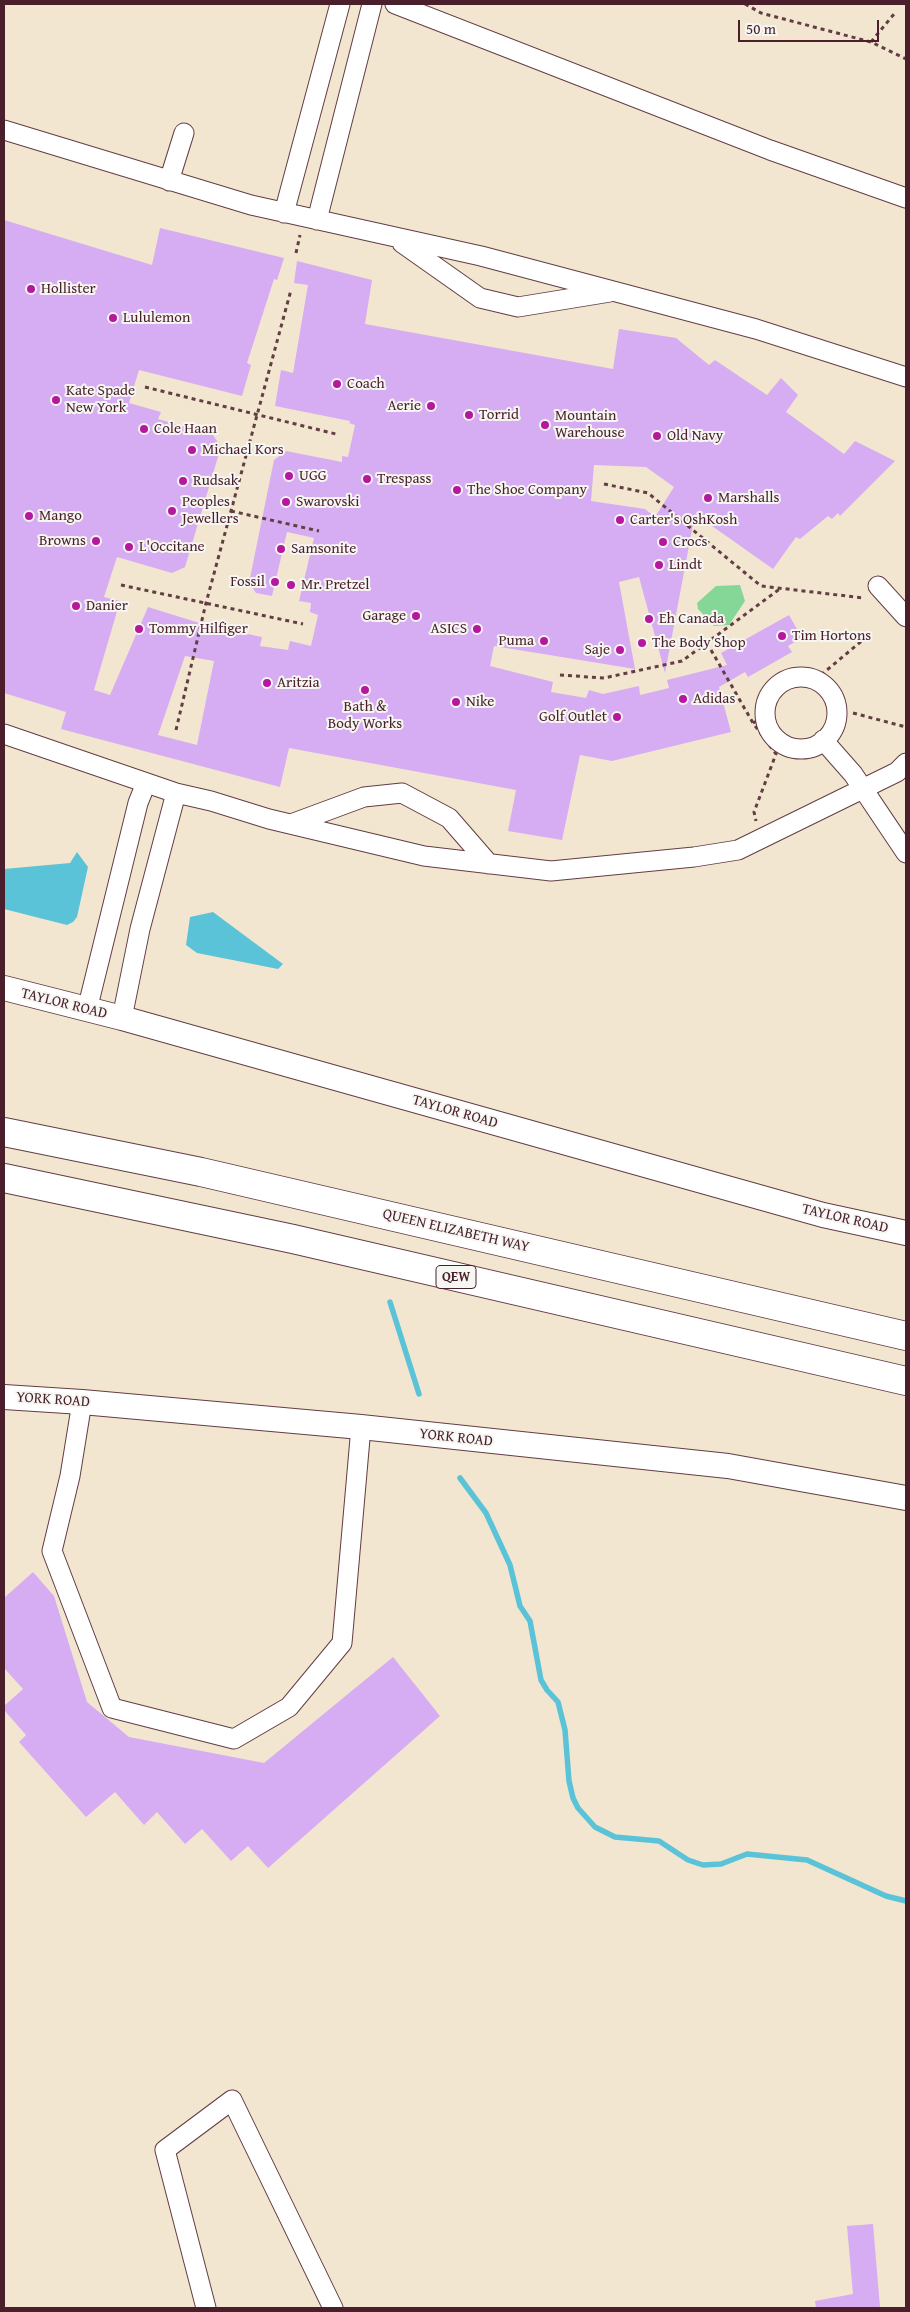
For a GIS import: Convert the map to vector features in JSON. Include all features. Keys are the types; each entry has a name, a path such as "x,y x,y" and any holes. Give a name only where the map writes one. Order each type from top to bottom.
{"highway":[{"name":"QUEEN ELIZABETH WAY","path":"4,1132 201,1172 906,1336"},
{"name":"QEW","path":"4,1178 293,1239 906,1381"}],"main road":[{"name":"TAYLOR ROAD","path":"4,988 122,1018 814,1212 906,1233"},
{"name":"YORK ROAD","path":"4,1397 82,1402 361,1427 728,1466 906,1498"}],"street":[{"path":"284,213 340,4"},
{"path":"318,220 372,4"},
{"path":"395,4 761,146 906,198"},
{"path":"4,130 169,181 284,213 481,256 756,329 906,377"},
{"path":"169,181 184,133"},
{"path":"395,238 480,298 518,307 615,291"},
{"path":"875,592 906,617"},
{"path":"794,678 815,680 829,691 836,708 836,720 831,731 823,740 803,748 782,744 759,720 769,696 779,684 794,678"},
{"path":"4,734 176,793 290,824 424,856 551,871 694,857 738,850 897,772 906,763"},
{"path":"823,740 853,774 861,789 906,853"},
{"path":"87,1010 138,803 146,783"},
{"path":"122,1018 140,929 176,793"},
{"path":"290,824 364,797 402,793 449,818 489,864"},
{"path":"82,1402 70,1476 52,1551 112,1708 234,1739 289,1707 342,1643 361,1427"},
{"path":"206,2308 165,2150 232,2100 333,2308"}],"path":[{"path":"744,4 761,12 871,42 906,59"},
{"path":"871,42 894,14"},
{"path":"176,730 206,603 291,290"},
{"path":"144,387 336,434"},
{"path":"604,484 648,492 761,586 875,592"},
{"path":"231,511 319,531"},
{"path":"120,585 303,624"},
{"path":"560,675 604,678 682,661 781,588"},
{"path":"815,680 864,640"},
{"path":"707,643 759,720 776,754 754,812 761,838"},
{"path":"853,713 906,727"}],"green space":[{"path":"740,585 745,601 729,625 714,626 698,609 697,603 716,586"}],"water":[{"path":"77,852 88,867 77,917 73,922 67,925 4,909 4,869 70,863"},
{"path":"213,912 283,964 278,969 197,953 186,945 190,917"}],"building":[{"path":"4,220 152,265 160,228 284,258 277,280 274,279 247,363 251,365 242,396 139,370 129,403 161,412 158,419 213,435 221,447 185,567 172,573 117,557 104,597 120,601 94,690 110,695 148,607 209,626 262,637 260,646 288,650 290,641 311,646 318,615 310,612 311,603 299,601 314,538 287,532 272,596 256,593 249,583 274,460 286,451 342,462 342,456 348,457 355,425 349,423 350,421 275,406 281,370 293,373 308,285 294,283 297,261 372,280 365,324 613,369 619,329 676,338 709,365 715,360 767,395 781,378 798,395 786,412 844,454 855,441 895,461 840,516 838,513 832,519 828,516 800,539 796,537 773,569 695,514 665,673 639,577 619,582 635,669 494,646 490,666 553,682 551,692 586,698 589,690 603,694 639,686 640,695 669,688 667,680 727,665 721,653 789,615 802,638 788,646 792,652 748,677 745,672 719,687 731,732 612,761 580,755 562,840 508,831 516,790 289,748 280,787 61,729 66,712 4,693","holes":["594,465 646,467 674,487 655,517 645,509 591,501","185,656 214,661 197,745 158,735"]},
{"path":"33,1572 54,1596 87,1702 129,1737 264,1763 393,1657 440,1716 268,1868 248,1846 231,1861 202,1829 185,1844 157,1812 144,1825 115,1792 86,1817 19,1742 26,1735 4,1710 4,1706 23,1689 4,1668 4,1598"},
{"path":"873,2224 880,2307 816,2308 815,2301 853,2294 847,2226"}],"waterway":[{"path":"390,1302 419,1394"},
{"path":"460,1478 486,1513 510,1565 520,1606 530,1621 541,1680 558,1702 565,1730 569,1781 573,1798 578,1808 595,1827 615,1837 659,1841 688,1860 703,1865 721,1864 747,1854 807,1860 886,1896 906,1901"}],"place":[{"name":"Hollister","path":"31,289"},
{"name":"Lululemon","path":"113,318"},
{"name":"Coach","path":"337,384"},
{"name":"Kate Spade New York","path":"56,400"},
{"name":"Aerie","path":"431,406"},
{"name":"Torrid","path":"469,415"},
{"name":"Mountain Warehouse","path":"545,425"},
{"name":"Cole Haan","path":"144,429"},
{"name":"Old Navy","path":"657,436"},
{"name":"Michael Kors","path":"192,450"},
{"name":"UGG","path":"289,476"},
{"name":"Trespass","path":"367,479"},
{"name":"Rudsak","path":"183,481"},
{"name":"The Shoe Company","path":"457,490"},
{"name":"Marshalls","path":"708,498"},
{"name":"Swarovski","path":"286,502"},
{"name":"Peoples Jewellers","path":"172,511"},
{"name":"Mango","path":"29,516"},
{"name":"Carter's OshKosh","path":"620,520"},
{"name":"Browns","path":"96,541"},
{"name":"Crocs","path":"663,542"},
{"name":"L'Occitane","path":"129,547"},
{"name":"Samsonite","path":"281,549"},
{"name":"Lindt","path":"659,565"},
{"name":"Fossil","path":"275,582"},
{"name":"Mr. Pretzel","path":"291,585"},
{"name":"Danier","path":"76,606"},
{"name":"Garage","path":"416,616"},
{"name":"Eh Canada","path":"649,619"},
{"name":"Tommy Hilfiger","path":"139,629"},
{"name":"ASICS","path":"477,629"},
{"name":"Tim Hortons","path":"782,636"},
{"name":"Puma","path":"544,641"},
{"name":"The Body Shop","path":"642,643"},
{"name":"Saje","path":"620,650"},
{"name":"Aritzia","path":"267,683"},
{"name":"Bath & Body Works","path":"365,690"},
{"name":"Adidas","path":"683,699"},
{"name":"Nike","path":"456,702"},
{"name":"Golf Outlet","path":"617,717"}]}
